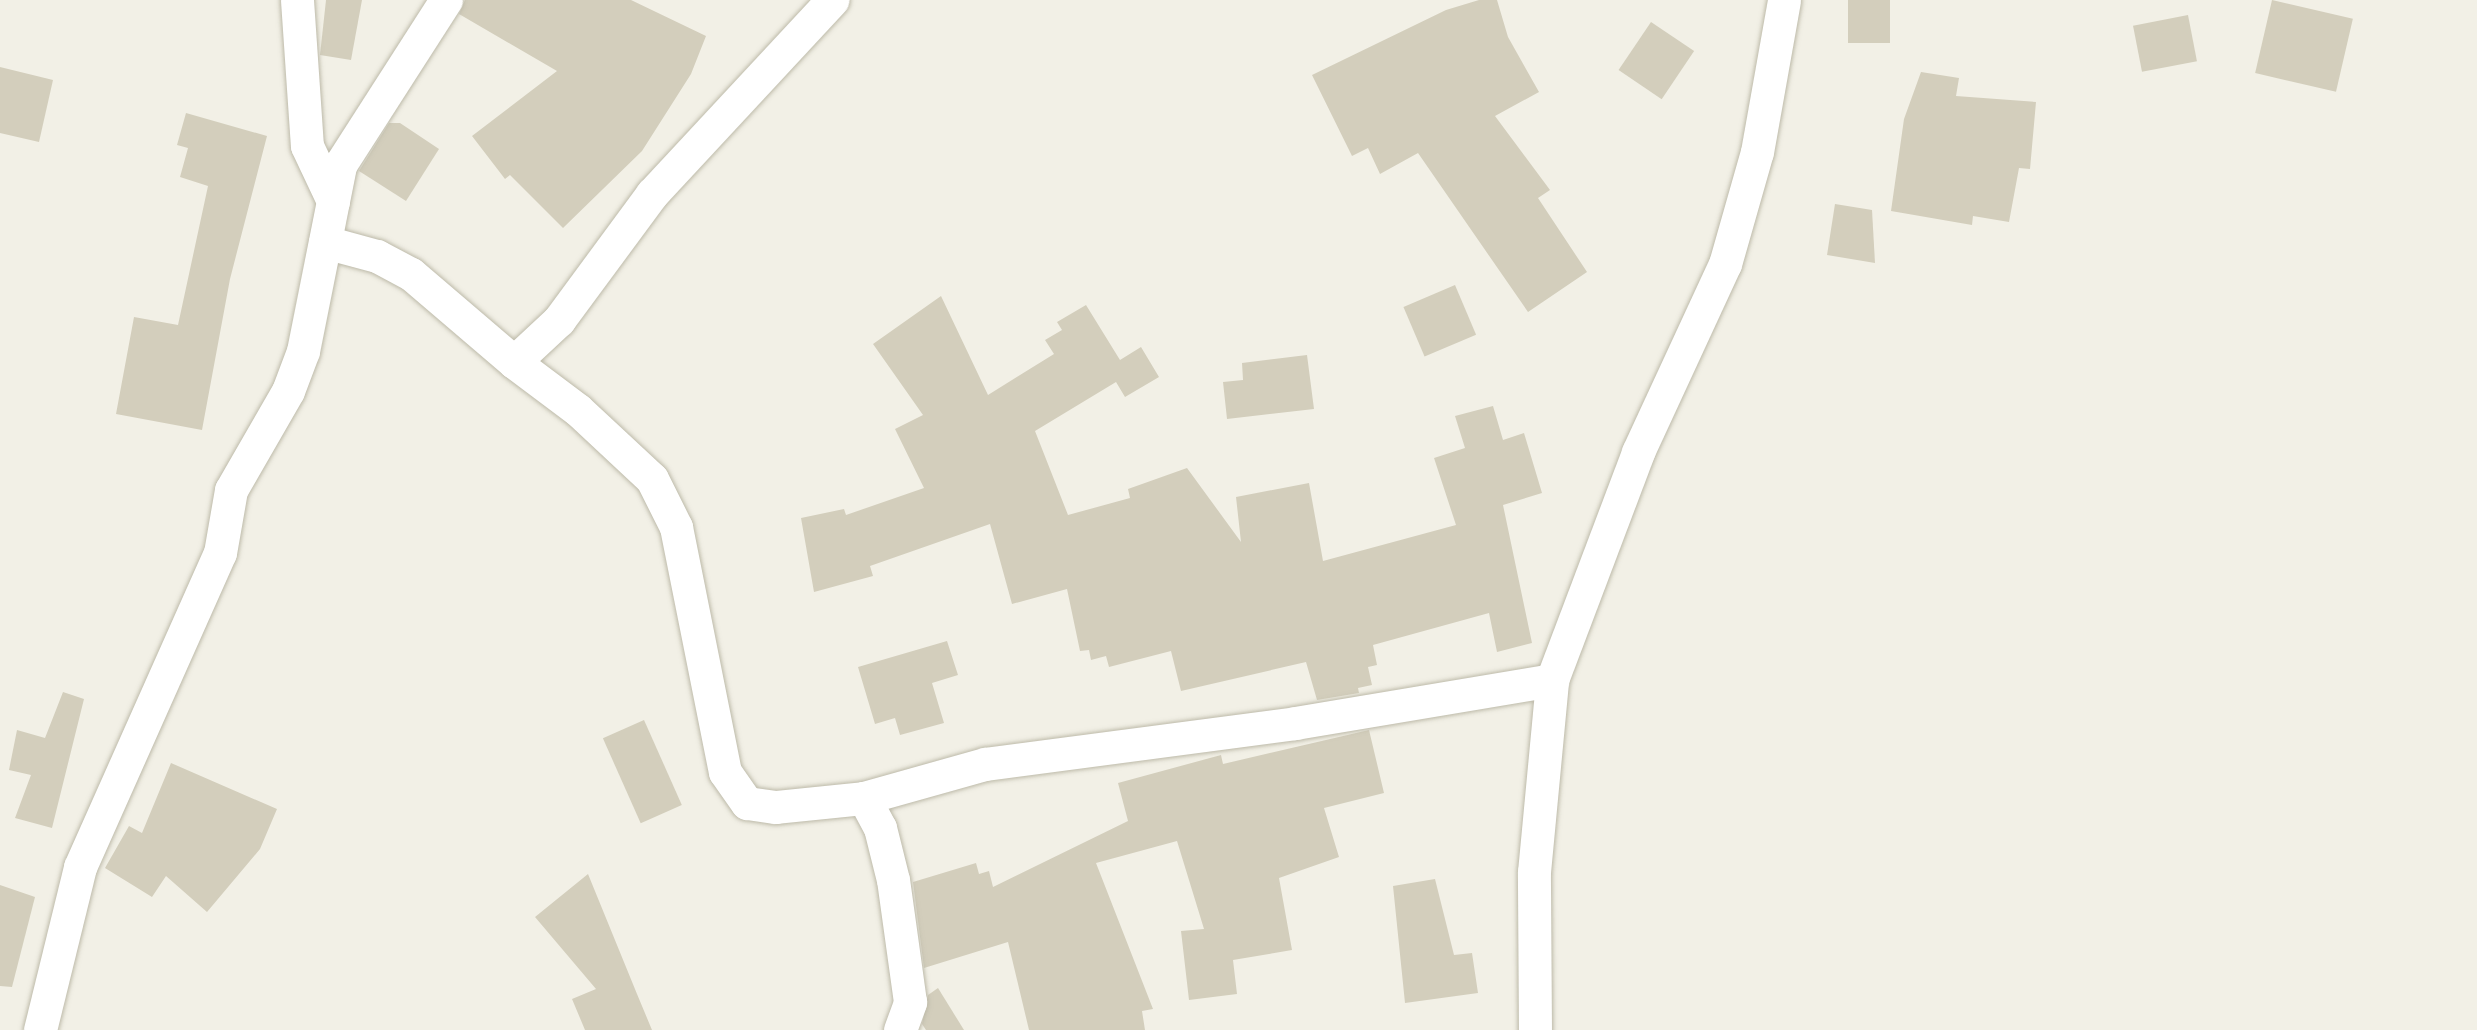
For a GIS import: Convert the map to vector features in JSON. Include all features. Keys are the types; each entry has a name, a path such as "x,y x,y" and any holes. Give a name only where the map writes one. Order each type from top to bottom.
{"street":[{"path":"297,0 307,146 333,201"},
{"path":"40,1030 80,867 220,553 231,490 292,381 303,351 340,165 446,0"},
{"path":"514,362 559,320 652,194 832,0"},
{"path":"1535,1030 1534,872 1552,680 1638,452 1725,264 1757,152 1784,0"},
{"path":"325,242 377,256 411,274 514,362 578,410 651,478 676,527 725,772 747,803 776,807 864,798 985,764 1295,723 1552,680"},
{"path":"864,798 880,828 893,880 910,1002 900,1030"}],"building":[{"path":"326,0 362,0 351,60 320,55"},
{"path":"465,0 631,0 706,36 691,74 642,151 563,228 510,175 505,179 472,136 557,71 459,14"},
{"path":"1479,0 1497,0 1508,37 1539,92 1495,116 1550,190 1538,198 1587,272 1528,312 1418,153 1380,174 1368,148 1352,156 1312,75 1446,10"},
{"path":"1848,0 1890,0 1890,43 1848,43"},
{"path":"2272,0 2353,19 2336,92 2255,73"},
{"path":"2188,15 2197,61 2142,72 2133,26"},
{"path":"1651,22 1694,51 1662,99 1619,70"},
{"path":"0,67 53,80 39,142 0,133"},
{"path":"1921,72 1959,78 1956,96 2036,102 2030,169 2019,168 2009,222 1973,216 1972,225 1891,211 1904,119"},
{"path":"186,113 267,136 230,279 202,430 116,414 134,317 178,325 208,186 180,177 188,148 177,145"},
{"path":"389,123 400,123 439,149 406,201 359,171"},
{"path":"1835,204 1872,210 1875,263 1827,255"},
{"path":"1455,285 1476,335 1425,357 1403,307"},
{"path":"941,296 988,395 1054,354 1045,340 1062,330 1057,322 1086,305 1120,360 1141,347 1159,377 1125,397 1116,382 1035,431 1068,515 1130,498 1128,489 1187,468 1241,542 1236,497 1309,483 1323,561 1456,525 1434,458 1465,448 1455,416 1493,406 1503,440 1524,433 1542,493 1503,505 1532,643 1497,652 1489,613 1373,645 1377,665 1368,667 1372,685 1358,688 1359,693 1317,700 1306,662 1181,691 1171,651 1109,667 1106,656 1091,660 1089,650 1080,651 1067,589 1012,604 990,524 870,566 873,576 814,592 801,518 844,509 846,515 924,488 895,429 923,415 873,344"},
{"path":"1307,355 1314,409 1227,419 1223,382 1243,380 1242,363"},
{"path":"947,641 958,675 932,683 944,723 900,735 895,718 875,724 858,667"},
{"path":"63,692 84,699 52,828 15,818 31,775 9,770 17,730 45,738"},
{"path":"644,720 682,805 641,823 603,738"},
{"path":"1369,730 1384,793 1324,808 1339,857 1279,878 1292,950 1233,960 1237,994 1189,1000 1181,931 1204,929 1177,841 1096,863 1153,1009 1142,1011 1145,1030 1029,1030 1008,942 924,968 913,882 976,863 979,874 989,871 993,887 1128,821 1118,783 1221,755 1223,764"},
{"path":"171,763 277,809 260,849 207,912 166,876 152,897 105,868 129,826 142,833"},
{"path":"588,874 652,1030 585,1030 572,999 596,989 535,917"},
{"path":"1435,879 1454,955 1472,953 1478,993 1405,1003 1393,886"},
{"path":"0,885 35,897 12,987 0,986"},
{"path":"938,988 964,1030 926,1030 922,1024 928,995"}]}
